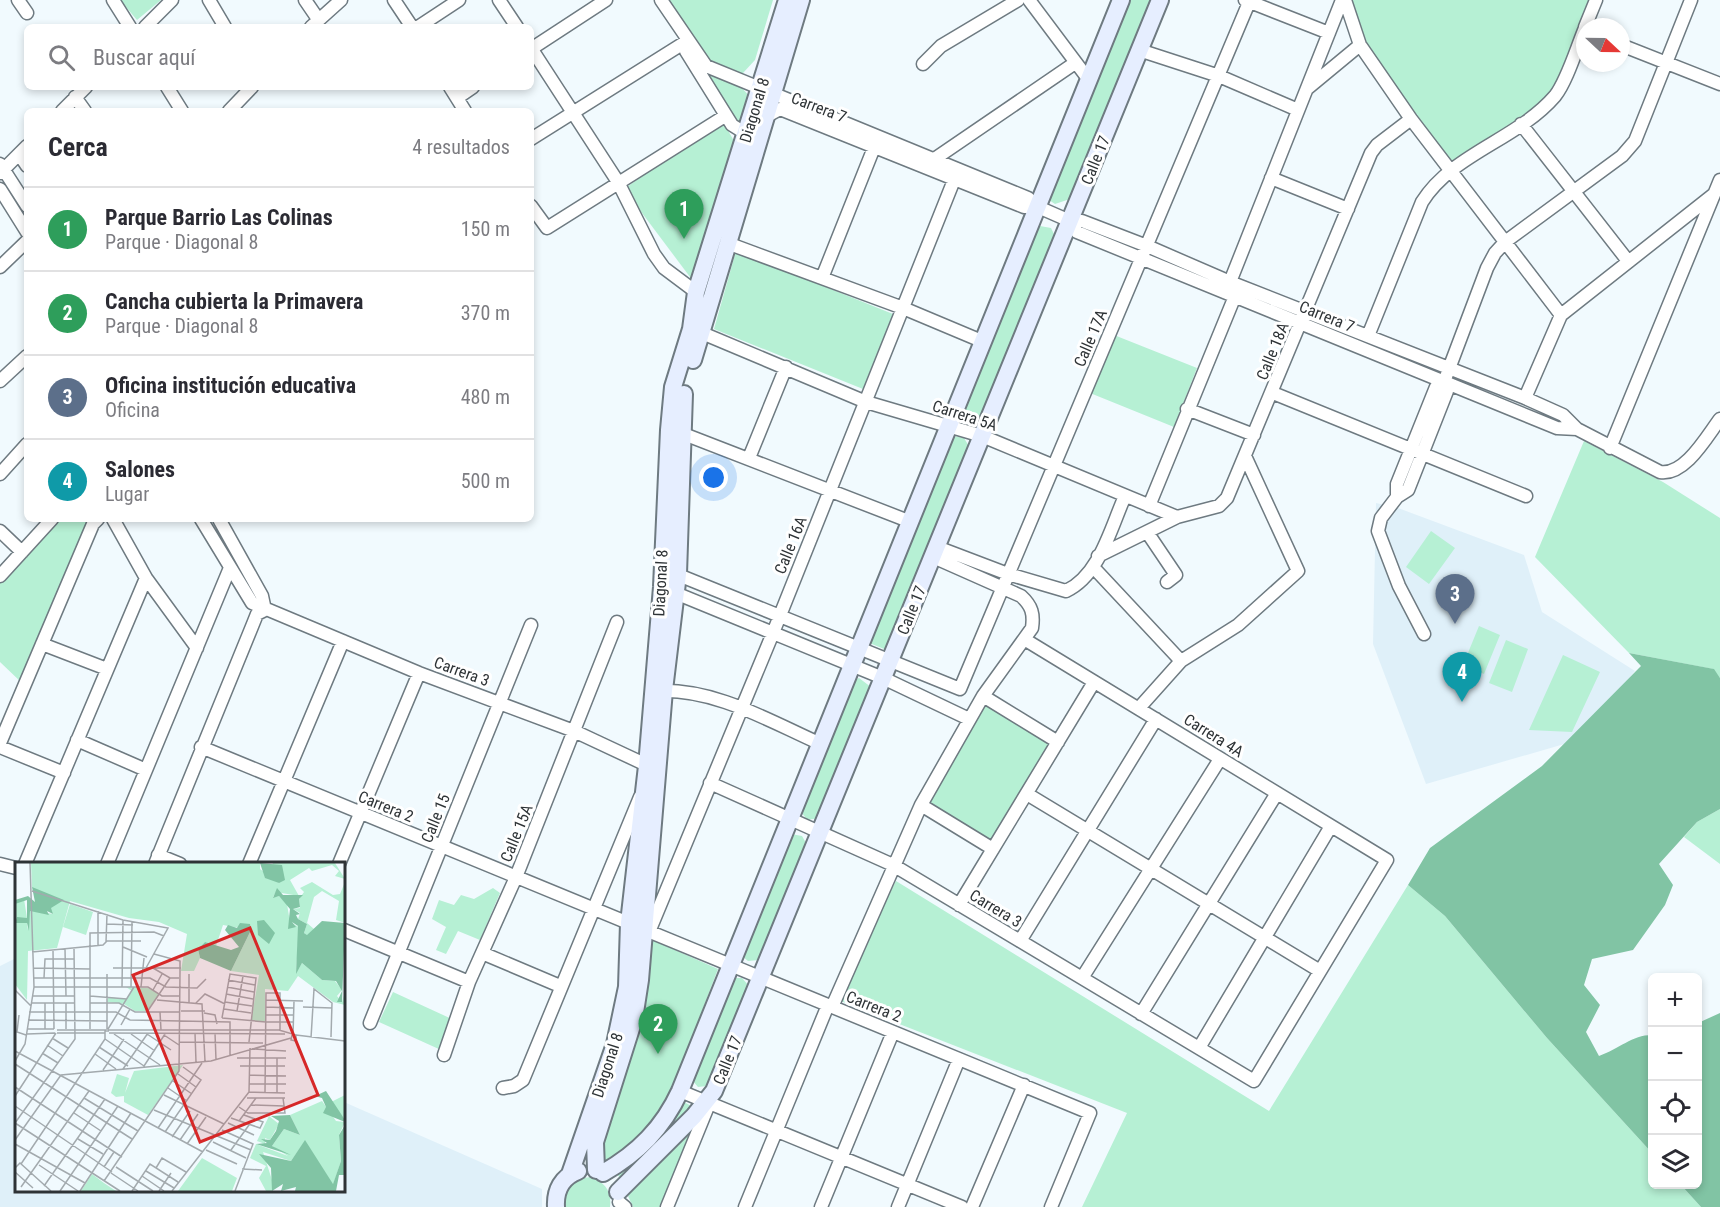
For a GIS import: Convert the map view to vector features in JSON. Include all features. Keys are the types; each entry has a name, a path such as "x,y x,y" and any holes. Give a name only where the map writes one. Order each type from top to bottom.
{"street":[{"path":"18,0 27,13"},
{"path":"113,0 128,24"},
{"path":"148,24 172,0"},
{"path":"209,0 223,24"},
{"path":"305,0 314,23 340,0"},
{"path":"394,0 410,24"},
{"path":"423,24 459,0"},
{"path":"499,0 515,24"},
{"path":"534,46 606,0"},
{"name":"Carrera 7","path":"653,0 685,43 706,66 767,90 877,142 956,175 1028,198 1038,207 1070,221 1082,221 1147,246 1230,282 1444,382 1557,428 1577,429"},
{"name":"Carrera 7","path":"661,0 732,125 747,131 757,129 769,115 780,109 933,160 956,175"},
{"name":"Diagonal 8","path":"669,590 662,568 676,431 681,405 727,243 765,122 767,90 787,0"},
{"name":"Diagonal 8","path":"599,1171 595,1142 634,1019 647,931 658,691 669,590 678,574 676,431 673,387 691,329 696,292 747,131 767,90 801,0"},
{"path":"923,64 934,51 1017,0"},
{"path":"1029,0 1089,80"},
{"name":"Calle 17","path":"599,1171 631,1155 654,1133 680,1091 1120,0"},
{"name":"Calle 17","path":"620,1202 708,1102 714,1091 1160,0"},
{"path":"1230,282 1343,0"},
{"path":"1343,0 1360,45 1411,119 1561,315"},
{"path":"1589,18 1596,0"},
{"path":"1424,634 1399,586 1378,531 1381,518 1396,499 1397,484 1417,451 1437,387 1444,382 1487,268 1505,242 1622,156 1635,141 1691,0"},
{"path":"1248,1 1329,33"},
{"name":"Calle 17A","path":"891,659 960,689 1219,76 1248,1"},
{"path":"534,137 685,43"},
{"path":"1306,90 1360,45"},
{"path":"1630,49 1720,84"},
{"path":"1139,50 1219,76 1298,110"},
{"path":"1368,336 1422,202 1432,186 1450,170 1521,124 1557,93 1576,50"},
{"path":"534,53 618,182 654,254 664,268 696,292"},
{"path":"933,160 1075,63"},
{"path":"65,108 83,90"},
{"path":"169,90 180,108"},
{"path":"232,108 249,90"},
{"path":"453,92 463,108"},
{"path":"75,98 83,108"},
{"path":"534,210 547,228 725,116"},
{"name":"Calle 18A","path":"1177,517 1219,506 1227,498 1274,393 1371,153 1377,145 1411,119"},
{"path":"1521,124 1628,261"},
{"path":"822,278 877,142"},
{"path":"23,150 1,169 24,202"},
{"name":"Calle 16A","path":"647,931 773,633 956,175"},
{"path":"1271,178 1348,209"},
{"path":"1610,448 1720,180"},
{"path":"0,189 24,227"},
{"path":"1525,398 1561,315 1714,195"},
{"name":"Carrera 7","path":"1070,221 1077,232 1235,296 1368,336 1525,398 1563,415 1577,429 1610,448 1668,473 1679,468 1720,419"},
{"path":"727,243 903,308 984,342"},
{"path":"0,267 24,244"},
{"path":"1149,506 1235,296"},
{"name":"Carrera 5A","path":"702,333 866,402 982,436 1177,517"},
{"path":"0,381 24,359"},
{"path":"749,458 786,367"},
{"path":"1274,393 1526,495"},
{"path":"1187,409 1254,435"},
{"path":"676,431 911,522"},
{"path":"0,474 24,447"},
{"path":"1139,708 1181,661 1238,625 1298,571 1245,456"},
{"path":"935,552 1060,590 1074,588 1094,568 1125,496"},
{"path":"1098,556 1177,517"},
{"path":"0,576 49,522"},
{"path":"64,773 0,745 95,522"},
{"path":"115,522 146,578 197,648"},
{"path":"203,522 252,603 265,610"},
{"path":"221,522 262,596 265,610"},
{"path":"0,531 22,552"},
{"path":"1147,532 1176,575 1167,582"},
{"path":"745,1207 830,1006 921,805 983,696 1032,628 1034,616 1030,604 1003,587 935,552"},
{"path":"662,568 891,659"},
{"path":"1094,568 1181,661"},
{"path":"108,862 230,570"},
{"path":"26,862 146,578"},
{"path":"669,590 883,678 969,719"},
{"path":"156,859 257,614 265,610"},
{"name":"Carrera 3","path":"265,610 419,673 574,731 653,768"},
{"name":"Calle 15A","path":"444,1055 470,982 516,877 617,622"},
{"name":"Calle 15","path":"370,1023 531,625"},
{"name":"Carrera 4A","path":"1023,639 1387,860 1320,971"},
{"path":"250,862 343,641"},
{"path":"42,644 107,669"},
{"path":"340,862 419,673"},
{"path":"960,905 1094,682"},
{"path":"658,691 715,698 821,744"},
{"path":"983,696 1058,742"},
{"path":"1020,941 1156,719"},
{"path":"77,740 146,770"},
{"name":"Carrera 2","path":"201,747 1090,1113 1051,1207"},
{"path":"1082,978 1220,759"},
{"name":"Diagonal 8","path":"556,1207 556,1193 561,1182 570,1174 619,1025 627,987 629,923 645,784 653,768"},
{"name":"Carrera 3","path":"710,783 893,865 1254,1082 1320,971"},
{"path":"503,1088 514,1086 523,1080 645,784"},
{"path":"1141,1014 1278,793"},
{"path":"1027,794 1320,971"},
{"path":"921,805 993,849"},
{"path":"1199,1048 1331,826"},
{"path":"0,864 15,868"},
{"path":"345,930 470,982"},
{"path":"482,953 560,986"},
{"path":"821,1207 893,1032"},
{"path":"898,1207 959,1059"},
{"path":"972,1207 1024,1085"},
{"path":"680,1091 962,1207"},
{"path":"667,1207 708,1102"},
{"path":"570,1174 583,1169 599,1171 612,1180 620,1202"}],"shaded area":[{"path":"1376,503 1398,508 1524,555 1542,612 1635,671 1578,740 1426,784 1373,644"},
{"path":"14,959 15,1192 345,1192 345,1102 542,1189 542,1207 0,1207 0,966"}],"green space":[{"path":"120,0 161,0 137,20"},
{"path":"666,0 773,0 755,60 743,73 716,66 697,48"},
{"path":"1122,0 1150,0 1070,199 1055,204 1049,200 1046,192"},
{"path":"1352,0 1592,0 1584,18 1576,18 1576,38 1554,91 1517,122 1454,165 1360,38"},
{"path":"704,70 741,87 751,98 744,123 739,124"},
{"path":"722,120 738,148 693,281 624,189"},
{"path":"1040,226 1051,228 1056,238 982,418 970,419 961,411 1034,230"},
{"path":"736,251 893,314 863,389 714,329"},
{"path":"1114,335 1197,368 1174,427 1090,393"},
{"path":"953,436 964,438 970,448 889,651 867,642"},
{"path":"1584,441 1663,482 1720,518 1720,678 1713,669 1629,653 1535,557"},
{"path":"51,522 93,522 22,683 0,662 0,581"},
{"path":"1431,531 1455,548 1429,584 1406,567"},
{"path":"1479,626 1500,635 1484,674 1463,665"},
{"path":"1506,640 1528,649 1512,692 1489,683"},
{"path":"1629,653 1714,669 1720,678 1720,809 1697,822 1659,864 1673,885 1665,905 1633,950 1592,959 1584,985 1600,1005 1586,1032 1599,1056 1632,1040 1648,1036 1648,1149 1547,1038 1445,916 1408,885 1430,848 1542,766 1641,666"},
{"path":"1563,655 1600,672 1572,732 1529,730"},
{"path":"859,678 871,687 819,818 807,820 800,810 852,681"},
{"path":"987,702 1054,742 993,846 925,806"},
{"path":"1720,809 1720,864 1684,837 1697,822"},
{"path":"791,834 802,836 806,843 759,960 748,961 742,956"},
{"path":"896,881 1269,1111 1408,885 1445,916 1547,1038 1648,1149 1648,1189 1685,1189 1701,1207 1082,1207 1127,1113 838,1000 860,948"},
{"path":"493,888 500,893 480,940 458,931 446,954 436,950 446,927 432,919 439,900 454,905 461,895 474,899"},
{"path":"650,939 718,969 672,1090 634,1147 606,1162 603,1158 603,1139"},
{"path":"734,978 742,978 749,986 707,1086 698,1087 692,1080"},
{"path":"393,992 454,1020 441,1050 379,1022"},
{"path":"1720,1013 1720,1207 1701,1207 1685,1189 1702,1189 1702,1021"},
{"path":"684,1102 693,1107 623,1182 617,1174 642,1155"},
{"path":"695,1127 663,1207 633,1207 628,1196 639,1177"},
{"path":"590,1177 600,1182 609,1192 610,1207 565,1207 566,1195 570,1186"}],"place":[{"name":"Parque Barrio Las Colinas","path":"684,239"},
{"name":"Oficina institución educativa","path":"1455,624"},
{"name":"Salones","path":"1462,702"},
{"name":"Cancha cubierta la Primavera","path":"658,1054"}]}
